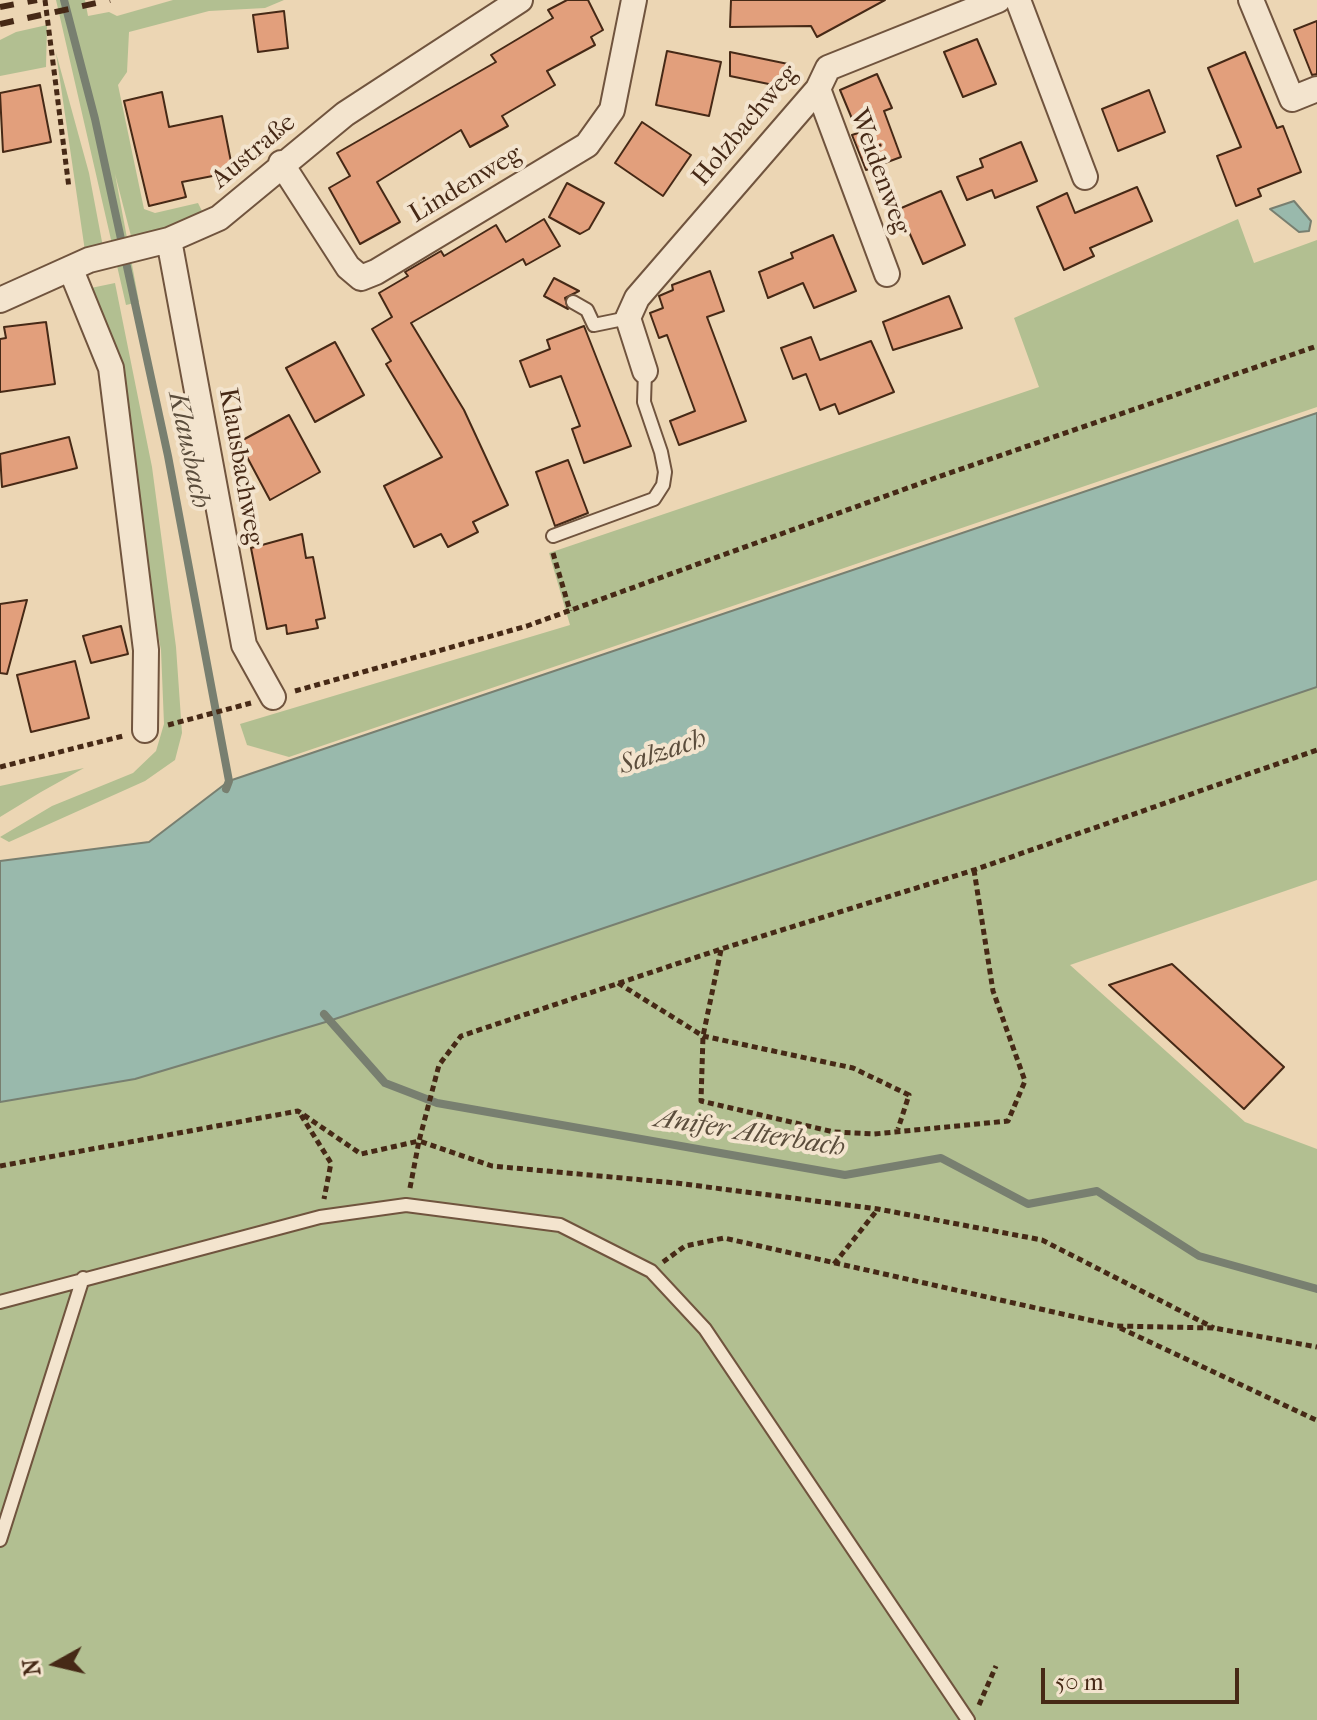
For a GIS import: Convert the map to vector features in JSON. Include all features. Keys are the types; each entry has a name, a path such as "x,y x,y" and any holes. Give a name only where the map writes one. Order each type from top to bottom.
{"street":[{"name":"Austraße","path":"0,300 80,265 164,242 219,218 281,163 345,114 520,0"},
{"name":"Lindenweg","path":"281,163 348,267 361,278 376,272 587,145 612,110 634,0"},
{"name":"Holzbachweg","path":"628,318 637,298 818,89 828,68 998,0"},
{"path":"1018,0 1085,177"},
{"path":"1251,0 1292,99 1317,89"},
{"name":"Weidenweg","path":"818,89 887,274"},
{"name":"Klausbachweg","path":"164,242 244,645 273,697"},
{"path":"80,265 111,368 146,650 145,730"},
{"path":"628,318 645,371"}],"lane":[{"path":"573,302 587,310 594,325 628,318"},
{"path":"553,536 654,499 663,485 665,472 661,452 644,402 645,371"},
{"path":"0,1302 320,1217 406,1205 560,1225 651,1271 705,1329 968,1720"},
{"path":"0,1540 83,1278"}],"path":[{"path":"45,0 69,188"},
{"path":"0,767 233,708 527,626 923,482 1317,346"},
{"path":"553,536 554,560 570,611"},
{"path":"406,1205 439,1065 461,1036 721,949 974,870 1317,750"},
{"path":"721,949 703,1036 701,1101 834,1132 874,1134 898,1129 1008,1121 1025,1081 993,991 974,870"},
{"path":"618,983 703,1036 853,1068 909,1095 898,1129"},
{"path":"298,1111 331,1163 320,1217"},
{"path":"0,1166 298,1111 361,1154 419,1141 492,1166 676,1183 878,1209 1042,1240 1214,1328"},
{"path":"834,1264 878,1209"},
{"path":"651,1271 685,1246 724,1238 1116,1326 1214,1328 1317,1347"},
{"path":"1116,1326 1316,1420"},
{"path":"978,1706 996,1666"}],"green space":[{"path":"56,0 85,0 88,16 109,12 117,16 173,0 284,0 265,8 209,11 129,32 127,72 118,85 144,209 155,213 198,203 206,219 132,240 115,174 139,302 126,305"},
{"path":"47,25 46,67 0,76 0,40 16,32"},
{"path":"56,53 89,173 103,247 85,251"},
{"path":"1238,219 1254,263 1317,240 1317,407 289,757 247,745 240,724 570,625 549,553 1039,387 1014,318"},
{"path":"115,283 152,467 176,647 182,733 175,760 145,781 9,842 0,837 52,806 133,773 156,751 164,724 161,650 91,288"},
{"path":"1317,687 1317,880 1070,965 1245,1122 1317,1149 1317,1720 0,1720 0,1102 135,1079 329,1021"},
{"path":"84,768 41,792 0,817 0,786"}],"water":[{"path":"1294,201 1311,221 1309,231 1299,232 1270,209"},
{"name":"Salzach","path":"1317,413 1317,687 329,1021 135,1079 0,1102 0,861 149,842 229,781"}],"building":[{"path":"567,0 588,0 603,30 591,37 595,45 547,71 555,85 502,116 508,126 470,147 461,130 377,182 400,222 360,244 329,188 350,176 337,153 496,62 491,55 553,18 548,10"},
{"path":"731,0 885,0 817,37 811,26 730,27"},
{"path":"284,11 288,48 258,52 253,15"},
{"path":"1317,21 1317,74 1312,75 1294,30"},
{"path":"977,39 996,84 963,97 944,52"},
{"path":"667,51 721,62 709,116 656,105"},
{"path":"730,52 793,65 788,88 730,76"},
{"path":"1245,52 1277,128 1283,126 1301,172 1258,189 1261,196 1236,206 1217,156 1241,147 1208,68"},
{"path":"877,74 892,108 884,111 901,157 866,170 852,135 858,133 840,90"},
{"path":"40,85 51,142 3,152 0,93"},
{"path":"1149,90 1165,132 1118,151 1102,109"},
{"path":"162,92 169,127 222,116 233,172 182,182 186,197 149,206 124,101"},
{"path":"642,122 691,155 663,196 615,163"},
{"path":"1021,142 1037,181 995,198 992,190 967,200 957,177 983,167 980,159"},
{"path":"567,183 604,203 589,229 580,234 549,217"},
{"path":"1137,187 1152,221 1090,248 1094,256 1064,270 1037,207 1067,193 1075,213"},
{"path":"941,191 965,245 923,264 899,209"},
{"path":"544,219 560,246 526,265 523,259 411,323 464,410 508,505 473,522 478,532 448,547 441,534 414,547 384,486 442,457 386,364 391,361 372,329 392,317 379,293 408,276 405,272 441,251 444,256 496,225 506,242"},
{"path":"833,235 856,291 814,308 803,283 768,298 759,272 793,258 791,253"},
{"path":"710,271 724,311 707,317 746,421 679,445 670,421 695,411 667,335 659,338 650,313 663,308 659,296 673,290 672,285"},
{"path":"554,278 579,291 565,298 568,309 544,296"},
{"path":"949,296 962,328 893,350 883,322"},
{"path":"46,322 55,384 0,392 0,339 6,338 4,327"},
{"path":"584,326 631,446 584,463 572,429 580,426 561,376 530,387 520,361 550,349 547,340"},
{"path":"811,337 820,360 871,341 894,392 839,414 835,404 820,410 806,374 793,379 781,348"},
{"path":"335,342 364,395 315,422 286,368"},
{"path":"289,415 320,472 270,500 239,442"},
{"path":"69,437 77,468 2,487 0,454"},
{"path":"568,460 588,513 555,526 536,472"},
{"path":"302,534 306,558 313,557 325,618 316,620 318,628 287,634 286,625 267,629 251,548"},
{"path":"27,600 7,674 0,673 0,604"},
{"path":"121,626 128,654 91,663 83,636"},
{"path":"75,661 89,718 31,732 17,675"},
{"path":"1172,964 1284,1067 1244,1109 1109,985"}],"waterway":[{"name":"Klausbach","path":"64,0 95,119 168,456 229,781 226,789"},
{"name":"Anifer Alterbach","path":"324,1014 385,1083 437,1103 845,1175 941,1158 1028,1204 1097,1191 1199,1256 1317,1289"}],"railway":[{"path":"0,7 37,0"},
{"path":"0,24 110,0"}]}
